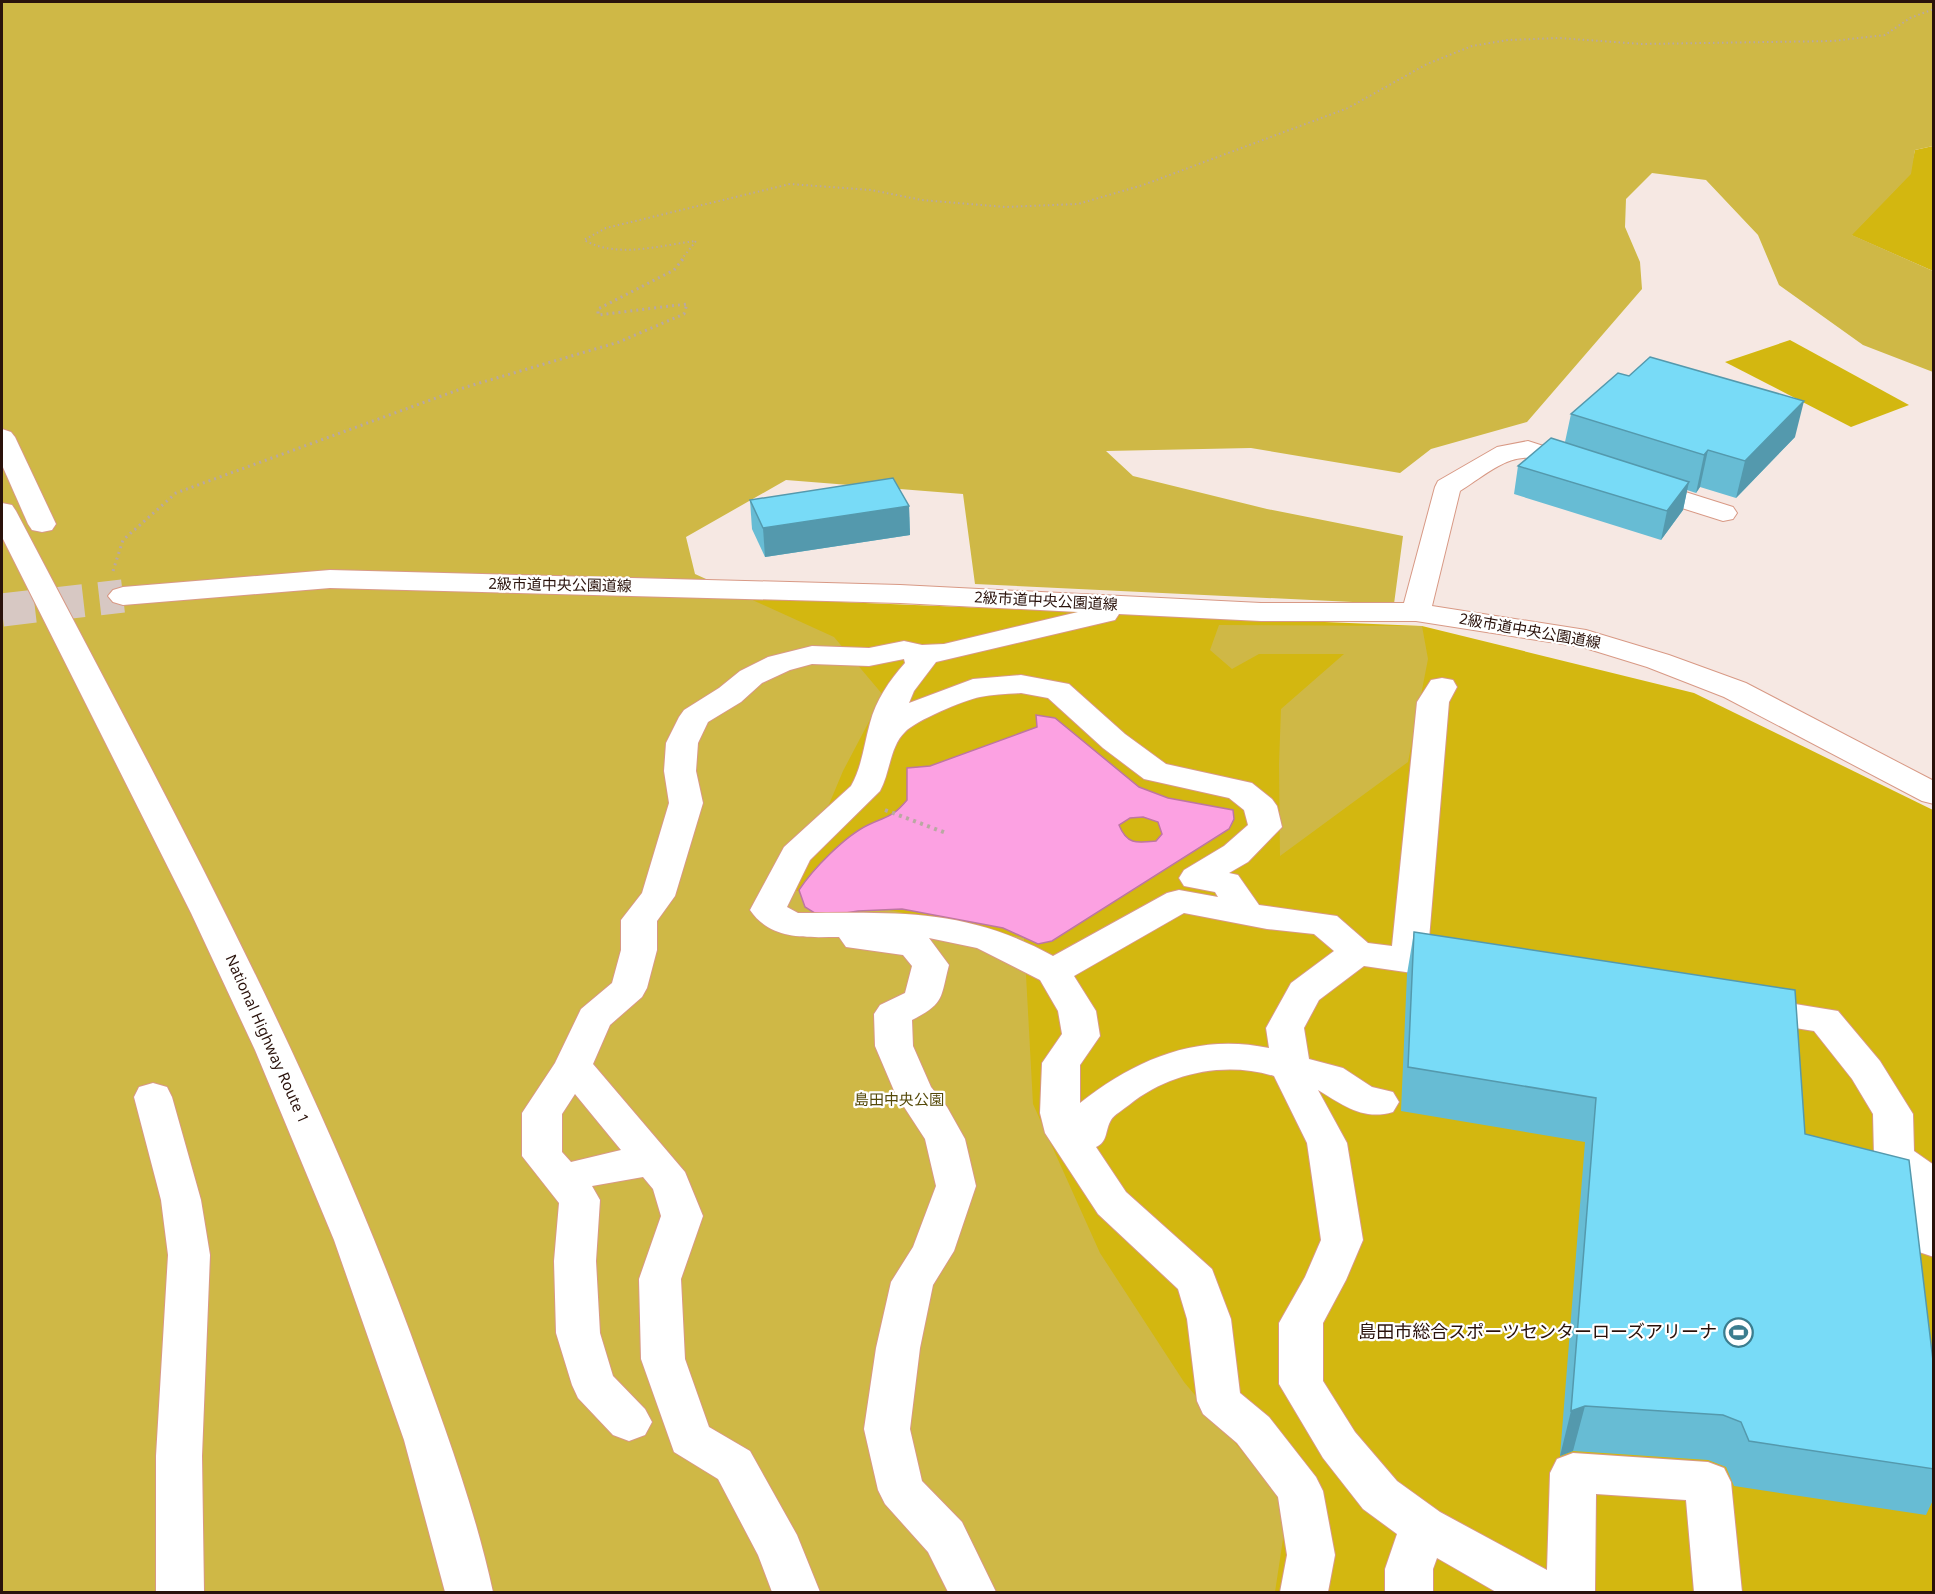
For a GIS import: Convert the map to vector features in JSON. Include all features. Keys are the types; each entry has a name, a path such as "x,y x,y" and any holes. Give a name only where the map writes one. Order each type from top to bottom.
{"main road":[{"path":"2,437 42,524"},
{"path":"1416,612 1448,488 1506,453 1528,449 1723,513"},
{"name":"National Highway Route 1","path":"2,512 204,903 274,1050 355,1240 427,1440 469,1593"},
{"name":"2級市道中央公園道線","path":"117,588 330,579 900,594 1261,612 1416,612 1586,639 1658,661 1735,690 1934,794"},
{"path":"629,1422 594,1385 578,1333 575,1261 580,1200 542,1156 542,1113 573,1066 594,1018 629,988 639,950 639,920 658,896 669,867 686,803 680,771 682,743 695,717 730,695 751,677 779,663 812,655 869,657 904,650 922,654 944,653 1105,614"},
{"path":"922,654 920,664 900,688 886,720 872,777 864,791 796,855 768,910 790,924 884,923 963,933 1006,946 1053,972 1077,1011 1081,1036 1061,1063 1060,1113 1070,1142 1112,1203 1197,1281 1209,1319 1219,1401 1254,1430 1300,1491 1311,1555 1304,1593"},
{"path":"880,746 892,726 925,707 973,688 1021,684 1058,691 1114,741 1155,772 1240,790 1260,806 1265,827 1236,854 1188,890 1053,972"},
{"path":"1409,961 1433,702 1442,687"},
{"path":"1188,890 1247,914 1324,924 1358,953 1490,972"},
{"path":"849,925 859,939 914,944 931,965 921,1000 893,1014 894,1046 914,1093 933,1117 945,1139 957,1186 944,1214 933,1251 912,1282 898,1348 887,1430 901,1490 945,1537 972,1593"},
{"path":"1358,953 1335,967 1304,992 1285,1028 1294,1080 1327,1143 1342,1240 1325,1280 1300,1323 1301,1384 1339,1445 1380,1495 1423,1526 1518,1580 1549,1593"},
{"path":"1721,1005 1825,1020 1866,1070 1893,1114 1894,1157 1929,1180 1934,1241"},
{"path":"1070,1142 1087,1135 1093,1113 1122,1090 1150,1074 1198,1058 1241,1055 1329,1078 1363,1100 1378,1102"},
{"path":"573,1066 671,1183 682,1216 660,1279 663,1359 690,1439 734,1465 780,1550 796,1593"},
{"path":"153,1097 181,1200 189,1255 179,1456 180,1593"},
{"path":"562,1180 604,1167 654,1161"},
{"path":"1571,1593 1573,1473 1708,1482 1718,1593"},
{"path":"1409,1593 1409,1569 1423,1526"}],"path":[{"path":"117,588 123,540 176,493 466,387 620,342 684,314 687,304 598,315 598,309 674,270 696,242 613,250 592,247 584,240 606,228 790,184 871,190 922,200 1005,207 1078,204 1143,185 1348,108 1427,64 1472,46 1508,40 1559,38 1642,44 1833,42 1885,35 1910,18 1934,9"},
{"path":"879,808 946,833"}],"green space":[{"path":"2,2 1933,2 1933,146 1915,150 1911,174 1852,235 1933,271 1933,372 1863,345 1779,285 1758,235 1706,180 1652,173 1626,199 1625,227 1640,262 1642,289 1527,422 1431,449 1400,473 1251,448 1106,451 1133,476 1267,509 1403,536 1394,604 975,584 963,494 786,480 686,537 695,574 834,637 883,695 843,771 793,890 1024,938 1033,1104 1100,1253 1184,1382 1288,1506 1275,1592 2,1592"},
{"path":"1933,146 1933,271 1851,235 1909,175 1915,150"},
{"path":"1790,340 1909,405 1851,427 1725,362"},
{"name":"島田中央公園","path":"744,598 1422,626 1694,693 1933,810 1933,1592 463,1592"},
{"path":"1219,625 1422,626 1428,659 1408,762 1280,856 1281,709 1344,654 1259,654 1232,669 1210,650"}],"shaded area":[{"path":"1036,715 1055,718 1139,787 1168,798 1233,810 1234,819 1229,829 1052,941 1038,944 1003,928 902,909 858,911 821,917 805,907 799,890 821,863 849,837 868,825 893,814 907,800 907,768 930,766 1037,727","holes":["1143,817 1158,822 1162,834 1156,841 1149,842 1129,839 1119,825 1130,818"]}],"building":[{"path":"1650,357 1804,401 1745,461 1708,450 1704,455 1571,414 1618,373 1629,376"},
{"path":"1551,438 1689,482 1667,511 1518,466"},
{"path":"893,478 909,506 763,528 750,500"},
{"name":"島田市総合スポーツセンターローズアリーナ","path":"1414,932 1795,990 1805,1134 1909,1160 1934,1369 1934,1469 1749,1441 1741,1422 1723,1415 1585,1406 1571,1411 1596,1098 1408,1067"}],"tunnel":[{"path":"2,610 123,596"}],"place":[{"name":"島田市総合スポーツセンターローズアリーナ","path":"1738,1332"}]}
